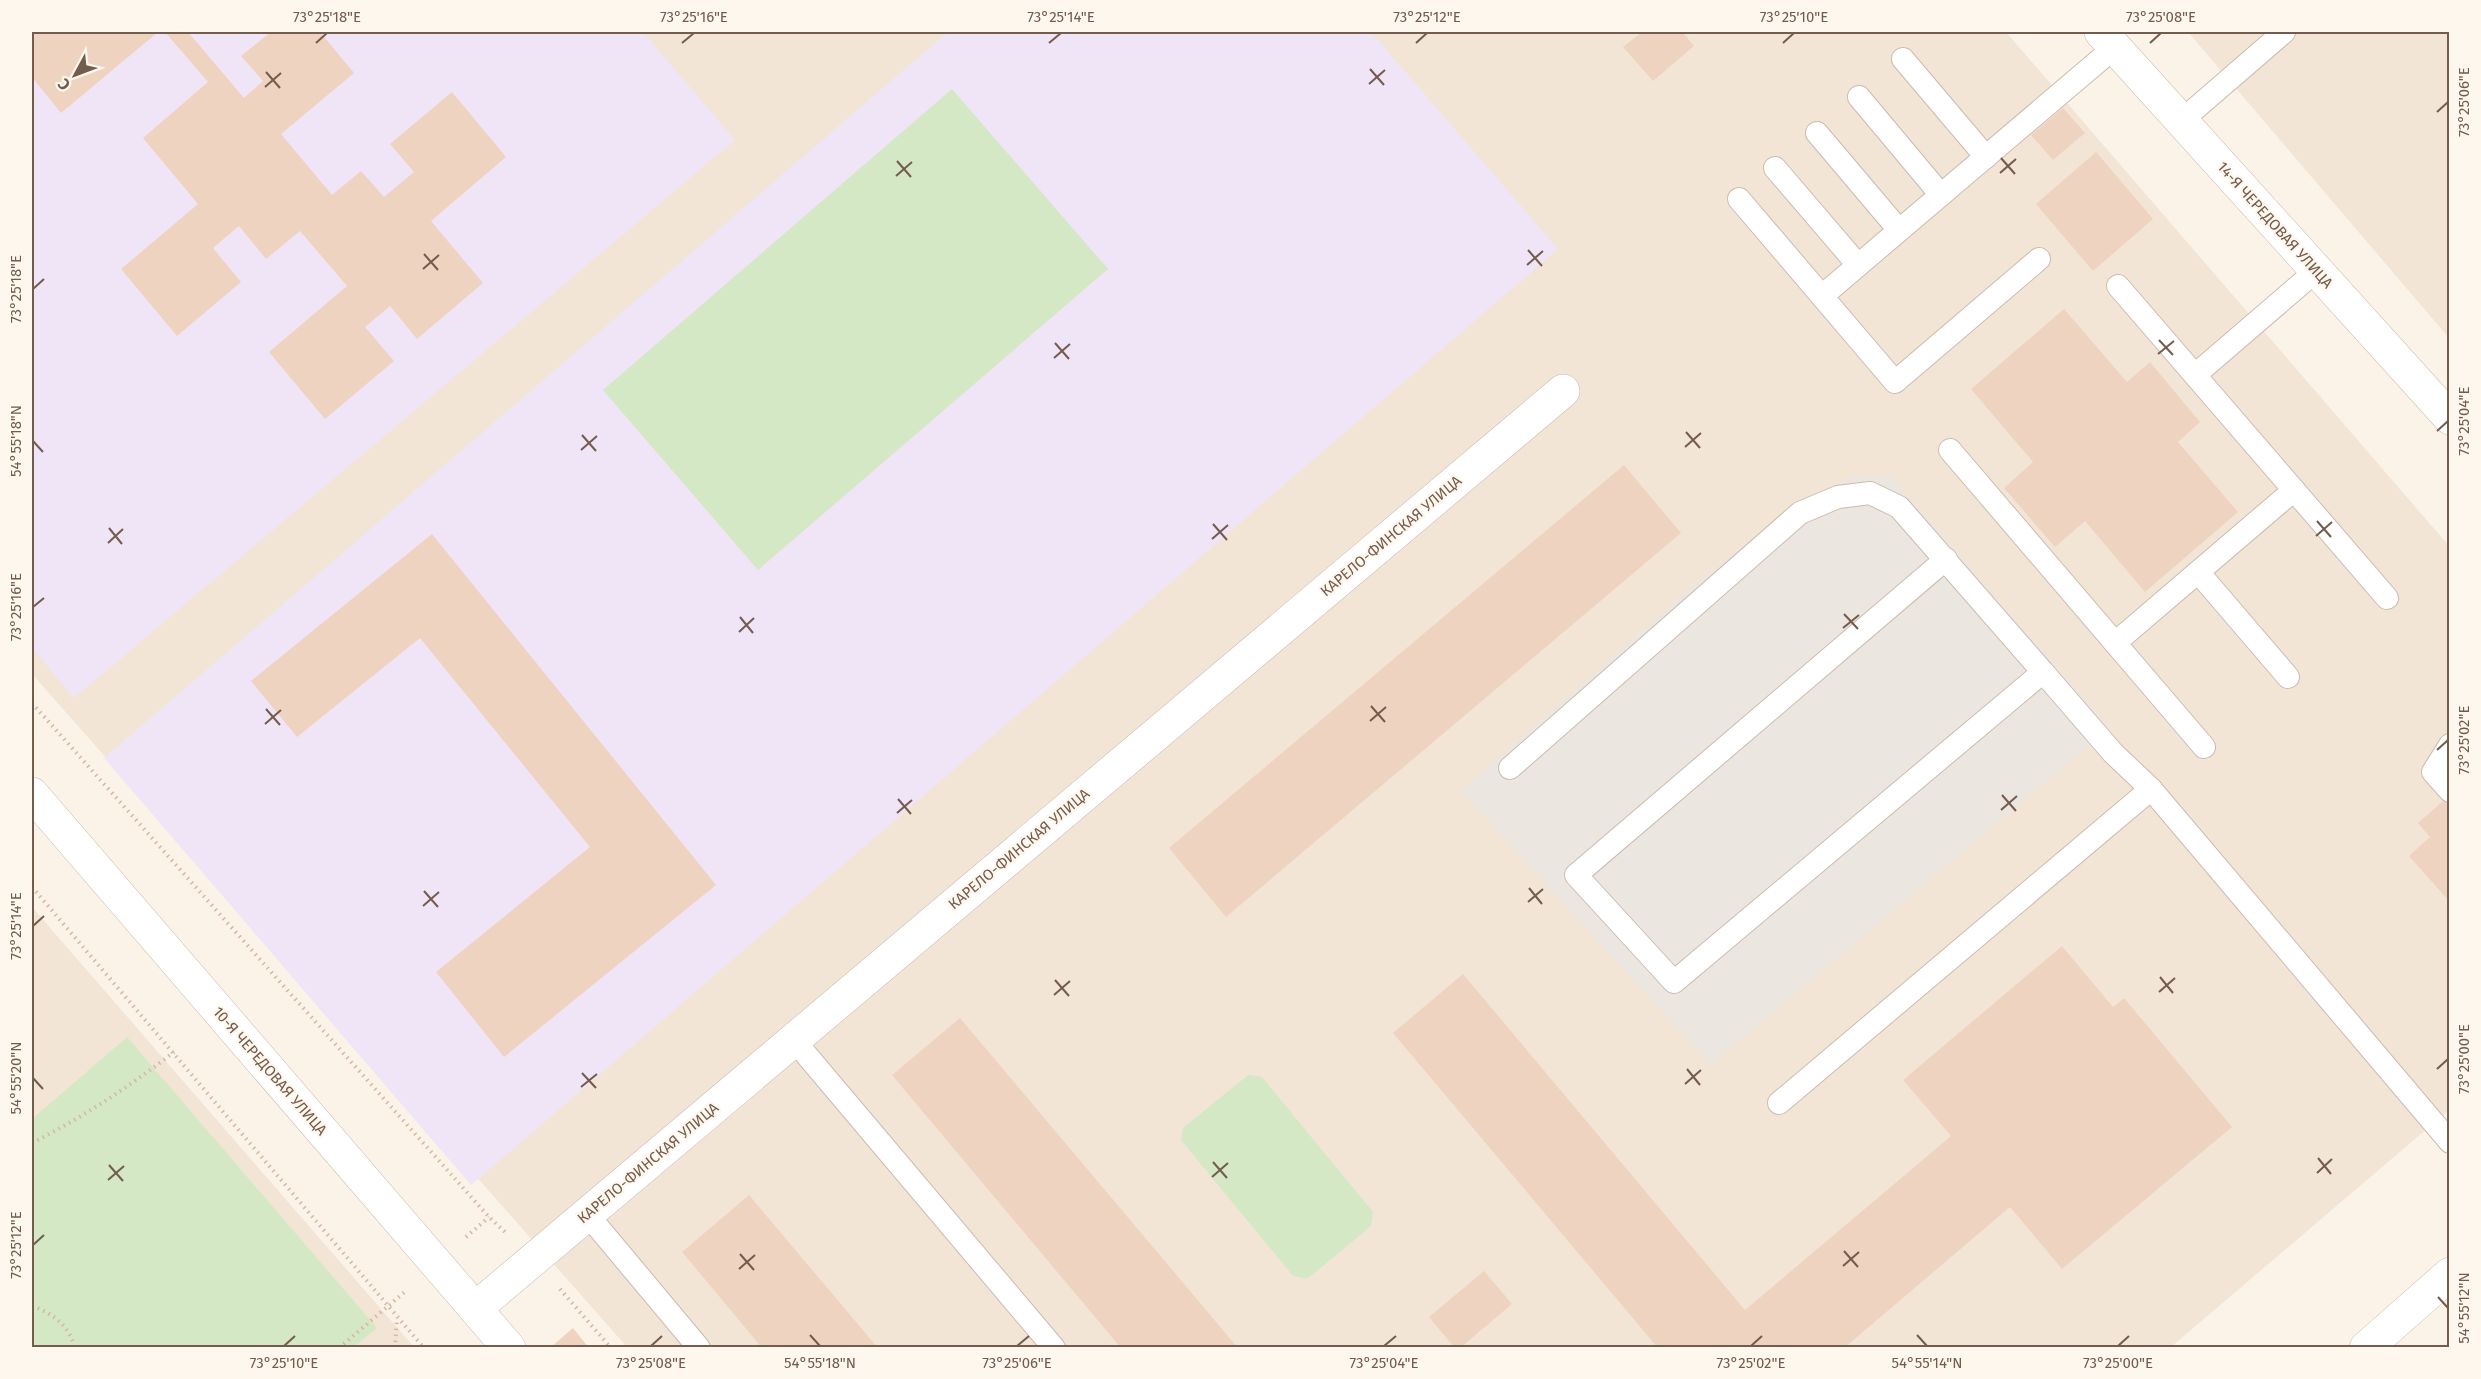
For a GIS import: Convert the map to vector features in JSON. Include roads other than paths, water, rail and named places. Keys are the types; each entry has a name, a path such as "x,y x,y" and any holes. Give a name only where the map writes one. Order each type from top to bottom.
{"street":[{"name":"14-Я ЧЕРЕДОВАЯ УЛИЦА","path":"2108,39 2450,418"},
{"name":"КАРЕЛО-ФИНСКАЯ УЛИЦА","path":"476,1308 1563,391"},
{"name":"10-Я ЧЕРЕДОВАЯ УЛИЦА","path":"32,794 509,1347"},
{"path":"2366,1347 2450,1274"}],"lane":[{"path":"2181,121 2284,32"},
{"path":"1822,296 1986,157 2108,39"},
{"path":"1903,59 1986,157"},
{"path":"1858,97 1941,195"},
{"path":"1816,133 1899,230"},
{"path":"1775,168 1858,265"},
{"path":"1739,199 1895,382 2039,259"},
{"path":"2195,375 2316,271"},
{"path":"2118,286 2387,598"},
{"path":"1950,450 2204,747"},
{"path":"2115,644 2294,490"},
{"path":"1510,768 1800,513 1838,497 1870,493 1899,507 1946,559 2113,753 2151,789 2450,1142"},
{"path":"1946,559 1576,875 1674,982 2043,672"},
{"path":"2198,572 2288,677"},
{"path":"2450,745 2433,772 2450,791"},
{"path":"1779,1103 2151,789"},
{"path":"794,1039 1054,1347"},
{"path":"587,1214 699,1347"}]}
